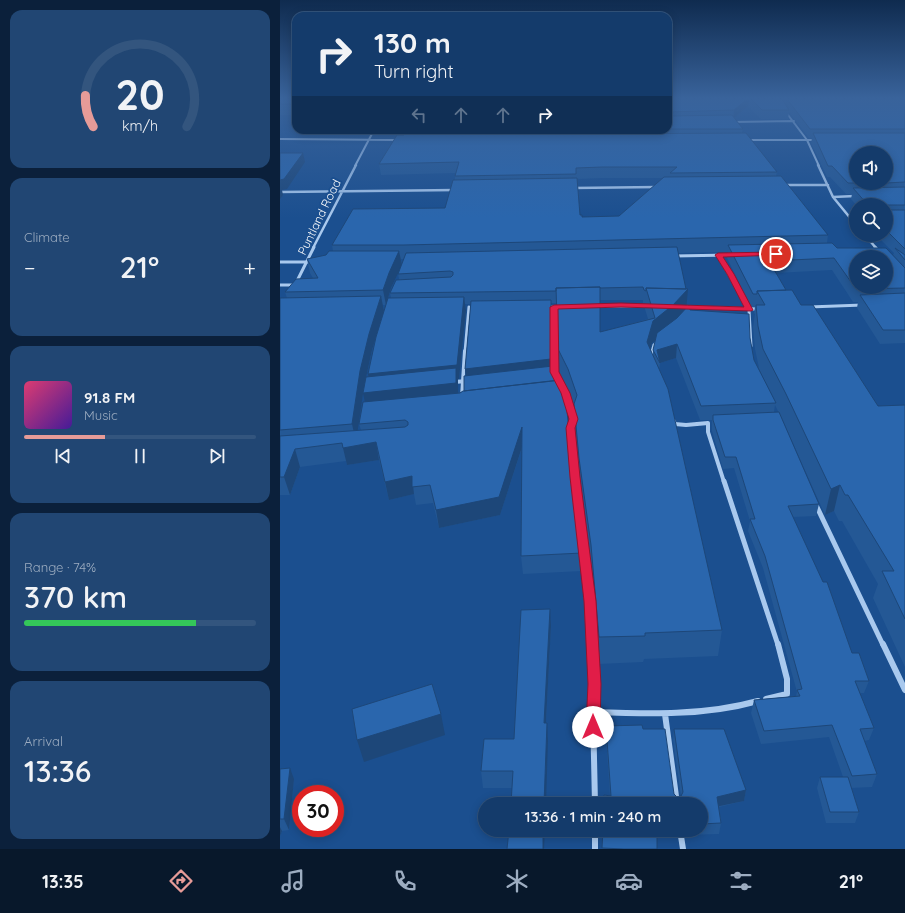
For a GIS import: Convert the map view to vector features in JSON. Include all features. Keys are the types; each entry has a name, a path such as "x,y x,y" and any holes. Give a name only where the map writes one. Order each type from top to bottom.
{"street":[{"path":"280,139 408,140"},
{"name":"Puntland Road","path":"291,291 368,140"},
{"path":"741,140 822,140"},
{"path":"807,140 833,197 849,217"},
{"path":"780,185 828,185"},
{"path":"564,188 660,187"},
{"path":"280,192 460,190"},
{"path":"833,197 857,196"},
{"path":"871,242 877,250"},
{"path":"718,255 749,310 752,352"},
{"path":"668,256 733,255"},
{"path":"280,262 315,262"},
{"path":"280,285 294,285"},
{"path":"804,307 866,305"},
{"path":"538,307 569,306"},
{"path":"591,306 653,306"},
{"path":"462,307 477,307"},
{"path":"462,400 462,381 469,307"},
{"path":"554,307 555,372 558,379"},
{"path":"685,307 749,310 764,309"},
{"path":"689,312 693,307"},
{"path":"649,364 654,345 664,337"},
{"path":"547,373 555,372"},
{"path":"447,383 470,380"},
{"path":"565,393 574,419 571,428 575,477 590,601 595,684 593,712 595,797"},
{"path":"671,417 675,424 686,425 716,422"},
{"path":"593,712 665,714 732,708 787,694 787,679 783,659 708,432 708,423"},
{"path":"813,498 905,690"},
{"path":"665,714 676,797"},
{"path":"595,837 596,849"},
{"path":"681,837 683,849"}],"building":[{"path":"395,139 750,139 777,172 670,173 677,167 602,167 576,168 576,174 455,176 459,162 379,164"},
{"path":"816,139 905,139 905,182 893,183 893,146 849,146 849,183 832,166 828,166"},
{"path":"280,153 303,153 284,179 280,180"},
{"path":"781,176 828,235 404,245 332,245 353,209 445,208 453,180 577,178 580,215 582,215 582,217 619,216 664,177"},
{"path":"893,187 905,187 905,205 893,205 893,198 862,198 855,190 893,190"},
{"path":"893,210 905,210 905,249 893,237"},
{"path":"832,243 837,248 886,248 888,250 849,250 849,279 834,258 769,261 786,290 757,291 757,294 753,294 728,245"},
{"path":"677,247 686,289 646,288 646,291 643,287 600,287 556,288 556,291 390,293 396,280 451,277 453,275 453,272 450,271 398,274 406,253"},
{"path":"895,248 905,255 905,260"},
{"path":"329,251 399,251 383,290 285,292 296,279 318,278 307,259 326,255"},
{"path":"893,255 905,268 905,288 893,288"},
{"path":"600,287 600,332 655,318 646,288 688,289 673,305 653,321 647,342 668,389 722,630 645,633 645,636 599,637 591,545 579,458 574,404 577,395 568,369 558,349 556,288"},
{"path":"792,290 801,305 813,305 878,406 905,405 905,619 882,571 894,571 848,495 845,495 840,485 831,489 763,349 758,326 756,305 765,305 757,291"},
{"path":"905,293 905,330 883,330 860,295"},
{"path":"381,296 369,334 360,371 352,424 280,430 280,298"},
{"path":"464,297 457,365 368,374 376,337 388,298"},
{"path":"551,300 551,359 465,369 471,301"},
{"path":"689,305 690,310 749,314 750,338 754,360 776,403 701,406 677,344 657,350 660,363 653,350 657,333 677,318"},
{"path":"553,366 559,380 464,391 464,376"},
{"path":"456,368 456,383 363,393 366,377"},
{"path":"562,380 570,402 567,411 572,460 571,464 582,553 521,556 522,427 499,497 436,510 430,485 412,487 412,476 385,482 376,442 343,448 342,443 295,449 284,477 280,477 280,436 405,427 408,425 408,422 405,420 359,424 363,402 460,393 463,391"},
{"path":"779,412 819,504 788,506 823,582 827,582 852,653 859,653 869,681 855,681 874,728 860,729 877,774 852,776 832,725 764,731 754,700 800,696 797,690 802,689 765,556 750,519 755,519 736,457 725,457 713,420 713,415"},
{"path":"550,609 544,723 547,723 544,797 511,797 513,771 481,771 484,739 514,739 521,610"},
{"path":"432,684 441,714 357,740 352,709"},
{"path":"642,725 643,729 665,729 674,794 677,797 604,797 604,795 611,796 606,726"},
{"path":"674,729 724,729 746,790 717,797 721,823 708,824 708,797 680,797 683,792"},
{"path":"290,768 284,819 280,819 280,769"},
{"path":"820,777 848,777 859,812 830,812"},
{"path":"508,837 543,837 543,849 507,849"},
{"path":"603,837 657,837 657,849 602,848"}],"route":[{"path":"593,727 595,684 590,601 575,477 571,428 574,419 565,393 555,372 554,307 621,305 749,310 718,255 776,254"}]}
